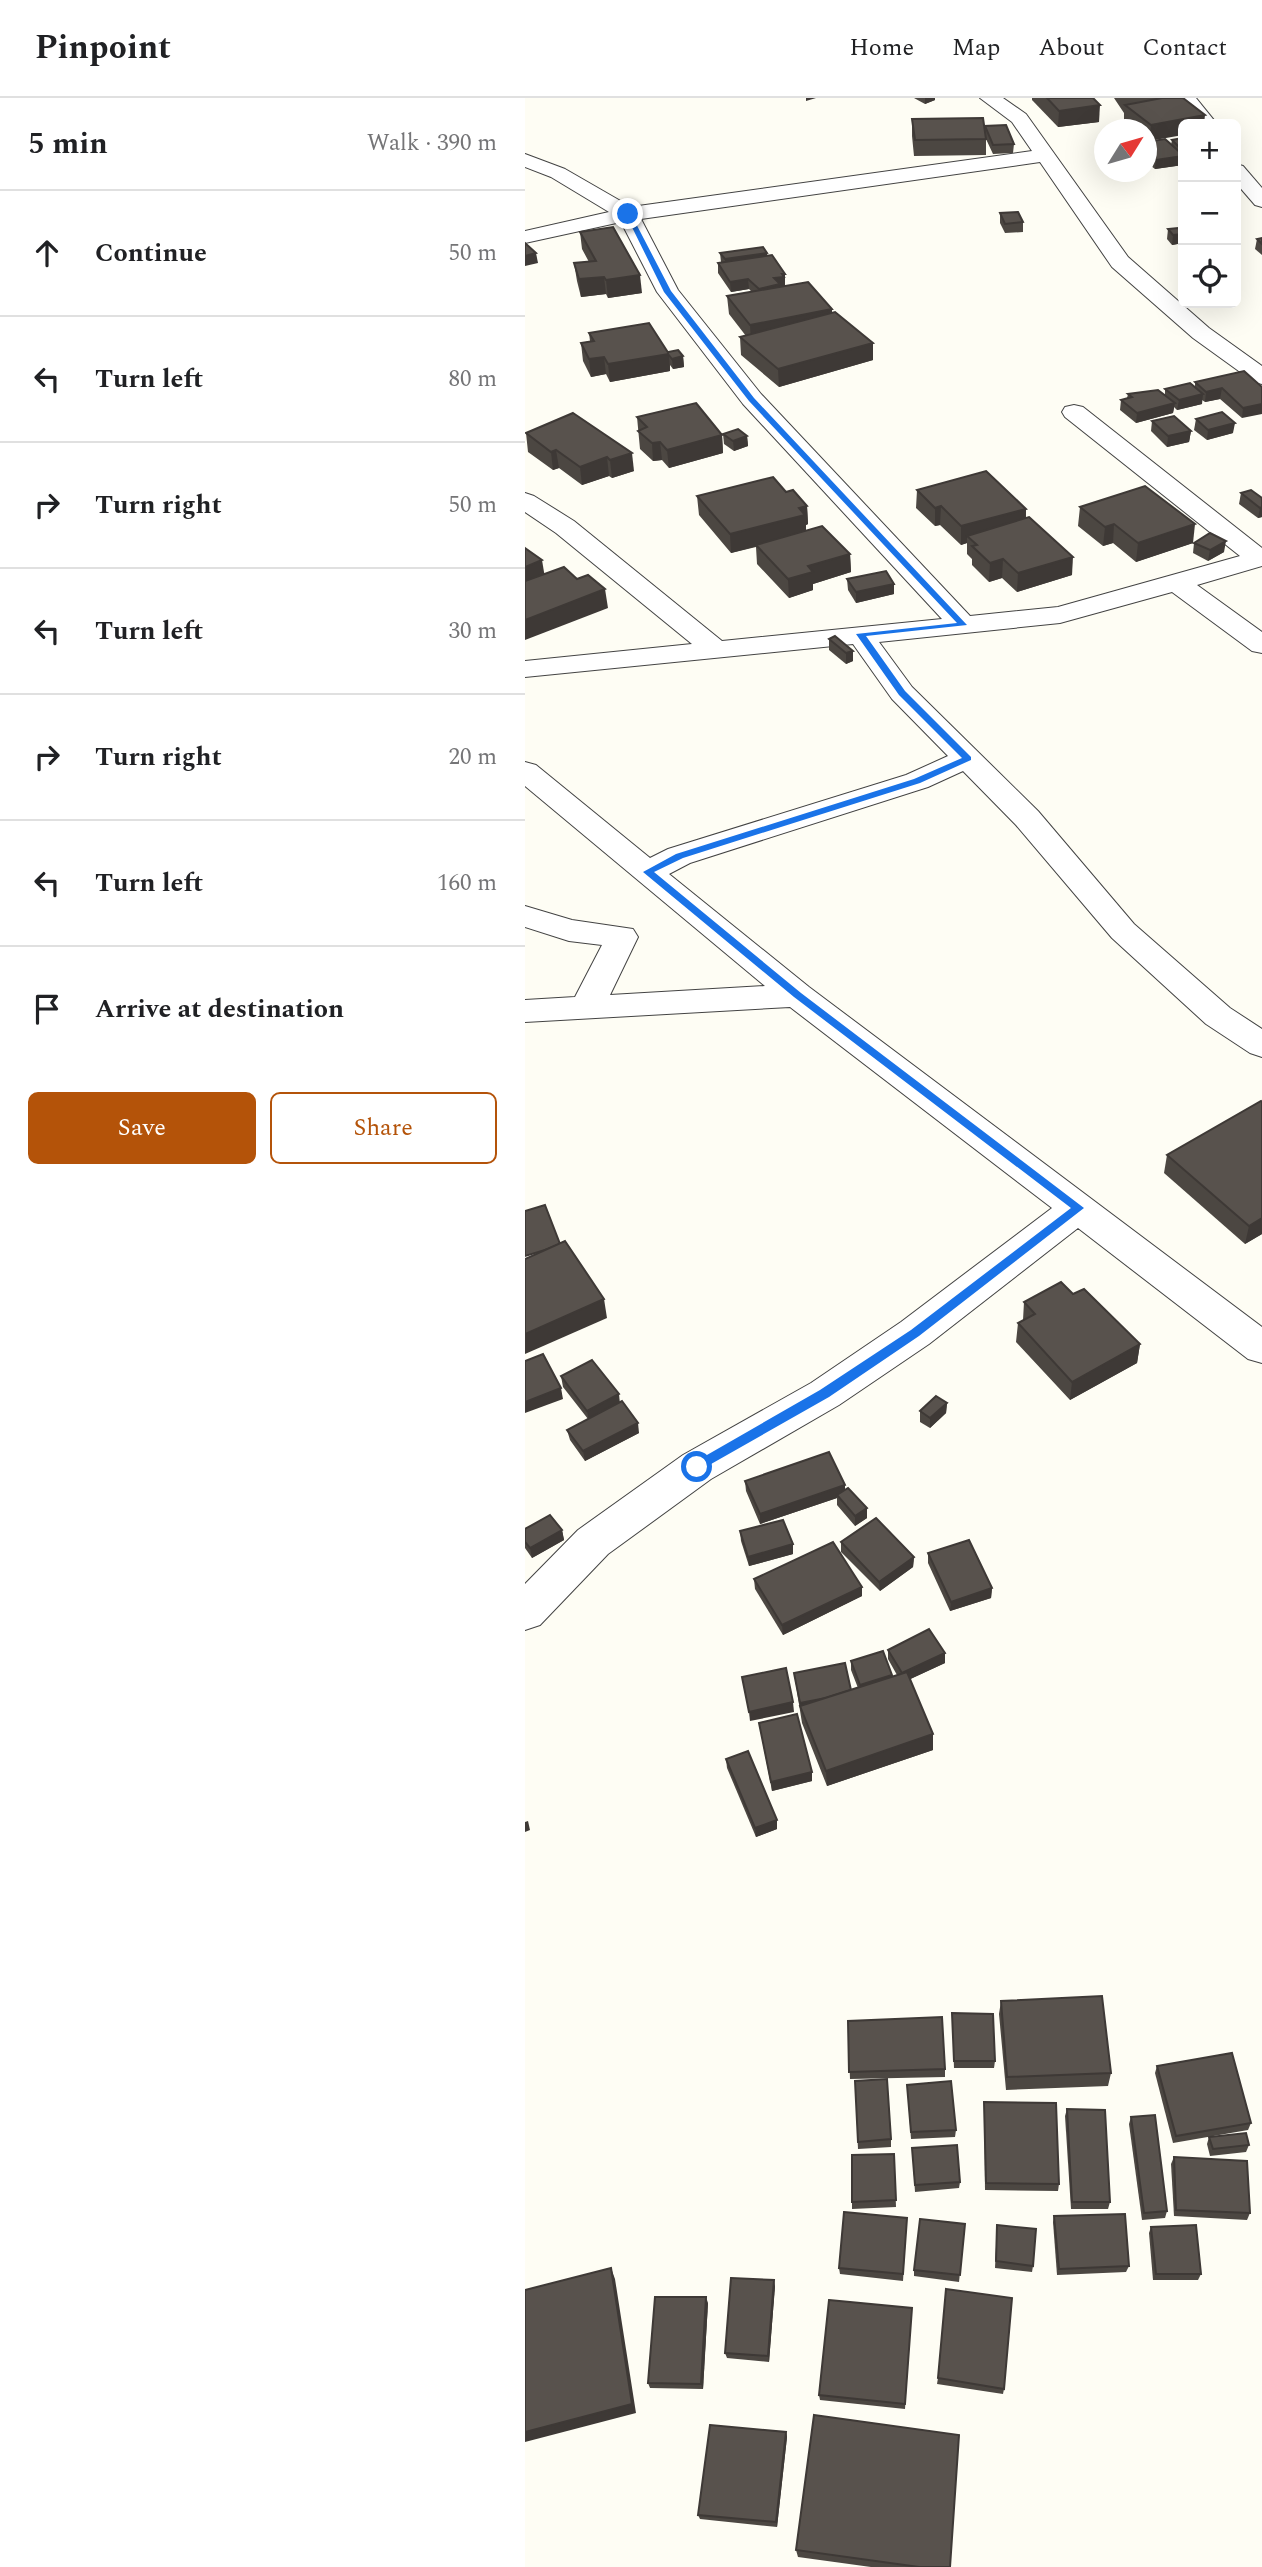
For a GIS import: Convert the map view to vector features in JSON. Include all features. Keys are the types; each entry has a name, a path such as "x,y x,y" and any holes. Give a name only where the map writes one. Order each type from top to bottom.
{"street":[{"path":"990,98 1019,118 1120,262 1201,332 1262,377"},
{"path":"1186,98 1203,119"},
{"path":"525,237 628,214 1045,155"},
{"path":"528,157 628,214 668,292 752,400 963,625"},
{"path":"1241,176 1262,201"},
{"path":"1074,412 1261,559"},
{"path":"525,501 565,527 714,648"},
{"path":"525,668 1060,615 1261,559"},
{"path":"1177,583 1262,645"},
{"path":"860,634 902,693 1027,818 1123,931 1218,1016 1262,1045"},
{"path":"648,872 680,856 917,781 968,758"},
{"path":"525,771 797,995 1262,1348"},
{"path":"525,916 569,930 622,937 587,1007"},
{"path":"525,1011 797,995"},
{"path":"525,1612 604,1535 697,1467 824,1394 915,1333 1078,1208"}],"building":[{"path":"1047,98 1093,98 1100,105 1059,111"},
{"path":"1162,98 1183,98 1205,115 1157,124 1157,119 1143,119 1125,105"},
{"path":"983,118 986,139 915,140 912,119"},
{"path":"1006,125 1014,144 993,145 985,126"},
{"path":"1165,139 1178,151 1178,157 1157,160 1157,140"},
{"path":"1018,212 1023,222 1005,224 1000,213"},
{"path":"613,227 640,275 606,280 604,277 579,279 574,263 596,261 580,232"},
{"path":"1178,228 1178,234 1173,235 1168,229"},
{"path":"525,243 536,253 525,256"},
{"path":"763,247 767,253 725,259 720,253"},
{"path":"772,255 785,274 782,274 784,277 774,278 780,284 759,289 748,279 730,282 718,263"},
{"path":"808,282 832,309 750,325 727,296"},
{"path":"835,312 873,343 778,369 740,337"},
{"path":"649,323 669,354 608,364 604,357 589,359 581,343 594,341 589,333"},
{"path":"678,350 683,356 672,359 668,352"},
{"path":"1244,371 1262,387 1262,404 1243,408 1222,388 1206,392 1195,382"},
{"path":"1190,383 1203,394 1179,400 1165,389"},
{"path":"1158,390 1175,403 1137,413 1121,400 1132,397 1128,394"},
{"path":"696,403 722,435 667,450 660,442 652,443 638,431 647,427 637,417"},
{"path":"1222,412 1235,423 1208,430 1196,419"},
{"path":"573,413 632,453 610,460 607,457 580,467 556,450 551,452 526,433"},
{"path":"1174,416 1191,431 1168,436 1152,421"},
{"path":"738,429 747,436 733,441 723,434"},
{"path":"986,471 1026,509 961,526 941,506 935,508 917,490"},
{"path":"773,477 786,492 793,490 807,506 799,508 805,515 730,534 697,496"},
{"path":"1145,486 1195,524 1138,543 1114,524 1105,527 1080,507"},
{"path":"1251,490 1262,498 1262,507 1241,493"},
{"path":"1029,517 1073,557 1018,573 1003,559 990,563 972,546 977,545 967,536"},
{"path":"822,526 850,554 808,566 813,572 788,579 756,545"},
{"path":"1210,533 1226,541 1210,550 1194,543"},
{"path":"525,548 542,560 525,567"},
{"path":"564,567 577,579 588,575 605,589 525,620 525,581"},
{"path":"886,571 894,584 856,592 847,579"},
{"path":"835,636 853,651 846,653 829,639"},
{"path":"1261,1101 1262,1218 1249,1226 1167,1155"},
{"path":"545,1205 560,1244 525,1256 525,1211"},
{"path":"565,1241 604,1299 525,1334 525,1259"},
{"path":"1061,1282 1073,1294 1084,1289 1140,1344 1072,1382 1018,1323 1035,1314 1024,1302"},
{"path":"543,1354 561,1388 525,1402 525,1361"},
{"path":"592,1360 619,1394 587,1411 561,1376"},
{"path":"936,1396 947,1403 930,1418 920,1411"},
{"path":"622,1401 638,1423 583,1451 567,1430"},
{"path":"829,1452 845,1485 760,1514 745,1481"},
{"path":"848,1488 867,1508 855,1516 837,1495"},
{"path":"550,1515 562,1530 530,1548 525,1542 525,1529"},
{"path":"876,1518 914,1557 879,1582 841,1542"},
{"path":"783,1520 793,1544 748,1557 740,1531"},
{"path":"969,1540 992,1588 951,1602 928,1553"},
{"path":"833,1542 862,1587 782,1625 754,1579"},
{"path":"929,1629 945,1653 902,1673 888,1650"},
{"path":"883,1651 892,1675 860,1685 851,1661"},
{"path":"845,1663 851,1690 800,1703 794,1673"},
{"path":"786,1668 793,1702 749,1712 742,1677"},
{"path":"907,1672 933,1734 826,1771 800,1706"},
{"path":"797,1714 812,1772 771,1782 759,1723"},
{"path":"748,1751 777,1820 755,1828 726,1759"},
{"path":"1102,1996 1111,2073 1007,2077 1001,2001"},
{"path":"952,2013 993,2014 995,2061 954,2061"},
{"path":"942,2017 945,2069 849,2072 848,2021"},
{"path":"1232,2053 1251,2123 1176,2136 1157,2066"},
{"path":"887,2079 891,2139 858,2142 855,2081"},
{"path":"951,2081 956,2130 911,2132 907,2085"},
{"path":"984,2102 1056,2103 1059,2184 986,2183"},
{"path":"1067,2109 1105,2110 1110,2202 1072,2202"},
{"path":"1155,2115 1167,2211 1144,2213 1131,2117"},
{"path":"1246,2133 1249,2145 1213,2149 1209,2137"},
{"path":"957,2145 960,2182 915,2185 912,2148"},
{"path":"894,2154 896,2200 852,2202 852,2155"},
{"path":"1174,2157 1247,2161 1250,2213 1176,2210"},
{"path":"844,2212 907,2218 903,2274 839,2268"},
{"path":"1125,2214 1129,2266 1059,2269 1054,2216"},
{"path":"920,2219 965,2224 960,2275 914,2270"},
{"path":"997,2225 1036,2229 1033,2266 996,2261"},
{"path":"1196,2225 1201,2274 1156,2274 1151,2227"},
{"path":"611,2268 632,2404 525,2432 525,2290"},
{"path":"731,2278 774,2280 768,2356 725,2353"},
{"path":"946,2289 1012,2298 1004,2389 938,2378"},
{"path":"655,2297 706,2297 701,2384 648,2383"},
{"path":"829,2300 912,2308 905,2404 819,2395"},
{"path":"814,2415 959,2435 950,2567 919,2567 796,2550"},
{"path":"710,2425 786,2432 776,2522 698,2515"}],"route":[{"path":"628,214 668,292 752,400 963,625 860,634 902,693 968,758 917,781 680,856 648,872 797,995 1078,1208 915,1333 824,1394 697,1467"}]}
